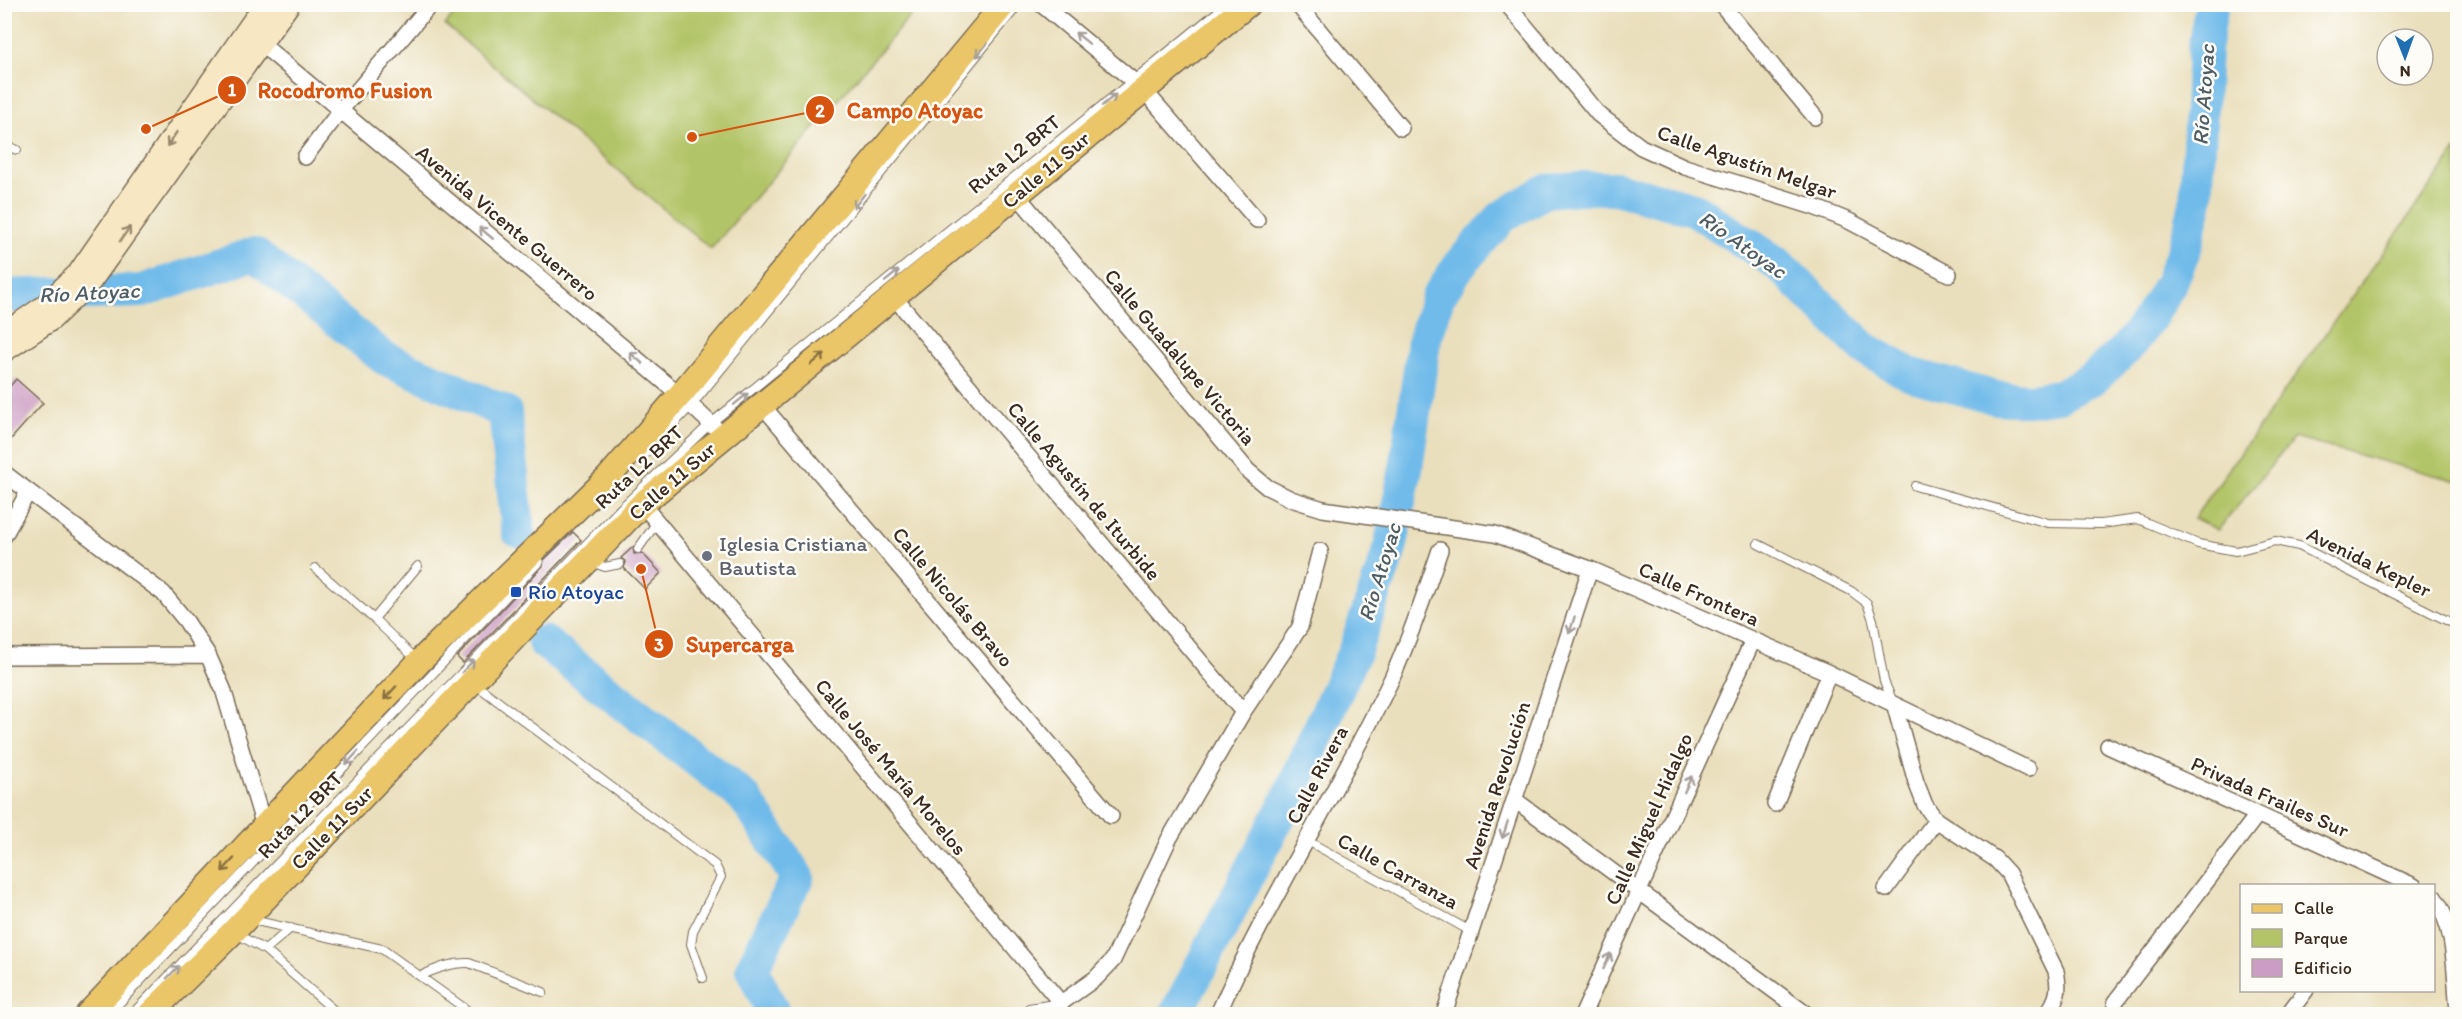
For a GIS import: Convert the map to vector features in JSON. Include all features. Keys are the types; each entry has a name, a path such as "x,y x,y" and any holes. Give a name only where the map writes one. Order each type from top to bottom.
{"main road":[{"path":"251,39 265,4"},
{"path":"6,345 42,307 84,278 251,39 289,4"},
{"name":"Calle 11 Sur","path":"88,1014 419,662 686,400 1004,4"},
{"name":"Calle 11 Sur","path":"150,1014 239,925 587,561 649,513 717,430 762,405 1017,195 1138,85 1248,4"}],"street":[{"path":"305,157 340,111 431,4"},
{"path":"1041,4 1138,85 1257,220"},
{"path":"1297,4 1401,128"},
{"name":"Calle Agustín Melgar","path":"1507,4 1598,114 1641,147 1685,167 1814,207 1850,221 1949,274"},
{"path":"1721,4 1815,117"},
{"name":"Avenida Vicente Guerrero","path":"251,39 271,52 686,400 717,430"},
{"name":"Calle Guadalupe Victoria","path":"1017,195 1248,471 1267,487 1291,499 1336,512"},
{"name":"Calle Agustín de Iturbide","path":"894,297 1243,712"},
{"name":"Calle Nicolás Bravo","path":"762,405 1111,816"},
{"path":"4,473 163,593 186,621 208,655 223,689 264,826"},
{"path":"4,536 28,492"},
{"name":"Calle Frontera","path":"1336,512 1495,534 1590,569 1829,673 2028,770"},
{"name":"Calle José María Morelos","path":"649,513 1061,1003"},
{"name":"Calle Rivera","path":"1223,1013 1306,840 1391,680 1410,637 1440,550"},
{"path":"1061,1003 1096,978 1113,960 1169,839 1243,712 1300,627 1320,551"},
{"name":"Avenida Revolución","path":"1444,1014 1590,569"},
{"name":"Calle Miguel Hidalgo","path":"1583,1014 1754,640"},
{"path":"4,656 208,655"},
{"path":"1775,804 1829,673"},
{"path":"1895,707 1916,782 1926,805 1936,820 1995,859 2008,873 2056,971 2060,987 2047,1014"},
{"name":"Privada Frailes Sur","path":"2108,746 2257,815 2389,881 2408,884"},
{"path":"1515,800 1806,1014"},
{"path":"2115,1002 2257,815"},
{"path":"1886,889 1936,820"},
{"path":"2435,900 2454,934 2457,1010"},
{"path":"2288,1014 2304,992"}],"lane":[{"name":"Ruta L2 BRT","path":"633,465 1019,4"},
{"name":"Ruta L2 BRT","path":"132,1014 611,517 1138,85 1227,4"},
{"path":"4,145 17,150"},
{"name":"Ruta L2 BRT","path":"600,499 616,482"},
{"name":"Avenida Kepler","path":"1915,486 2048,523 2101,524 2138,519 2199,544 2236,551 2275,541 2300,546 2457,626"},
{"path":"638,549 650,535 649,513"},
{"path":"1758,544 1851,591 1867,603 1873,620 1884,681 1895,707"},
{"name":"Ruta L2 BRT","path":"109,1014 541,559"},
{"path":"587,561 604,567 620,564"},
{"path":"374,619 418,566"},
{"path":"315,568 419,662"},
{"path":"472,682 715,865 721,877 693,931 691,944 703,978"},
{"name":"Calle Carranza","path":"1306,840 1472,932"},
{"path":"239,925 291,928 382,949 467,1010"},
{"path":"239,925 338,1014"},
{"path":"265,950 291,928"},
{"path":"420,976 445,966 469,963 543,992"},
{"path":"1022,1014 1029,1008 1061,1003"}],"green space":[{"path":"463,4 898,4 911,15 711,249 445,25"},
{"path":"2457,149 2457,481 2294,438 2218,530 2194,518"}],"building":[{"path":"16,379 43,403 4,447 4,393"},
{"path":"573,532 581,540 463,663 457,657 543,566 544,560"},
{"path":"633,547 634,554 642,553 661,573 645,589 624,568 626,562 621,558"}],"waterway":[{"name":"Río Atoyac","path":"1176,1014 1292,791 1355,650 1390,549 1406,468 1424,341 1438,297 1460,264 1502,217 1545,191 1580,188 1615,188 1694,209 1777,263 1864,348 1909,374 1996,398 2031,400 2059,396 2094,378 2126,349 2150,318 2171,282 2186,245 2196,204 2204,50 2212,4"},
{"name":"Río Atoyac","path":"4,296 142,291 254,254 384,358 505,412 518,531"},
{"name":"Río Atoyac","path":"544,642 744,797 797,877 752,969 774,1014"}],"place":[{"name":"Rocodromo Fusion","path":"146,129"},
{"name":"Campo Atoyac","path":"692,137"},
{"name":"Iglesia Cristiana Bautista","path":"707,556"},
{"name":"Supercarga","path":"641,569"},
{"name":"Río Atoyac","path":"516,592"}]}
